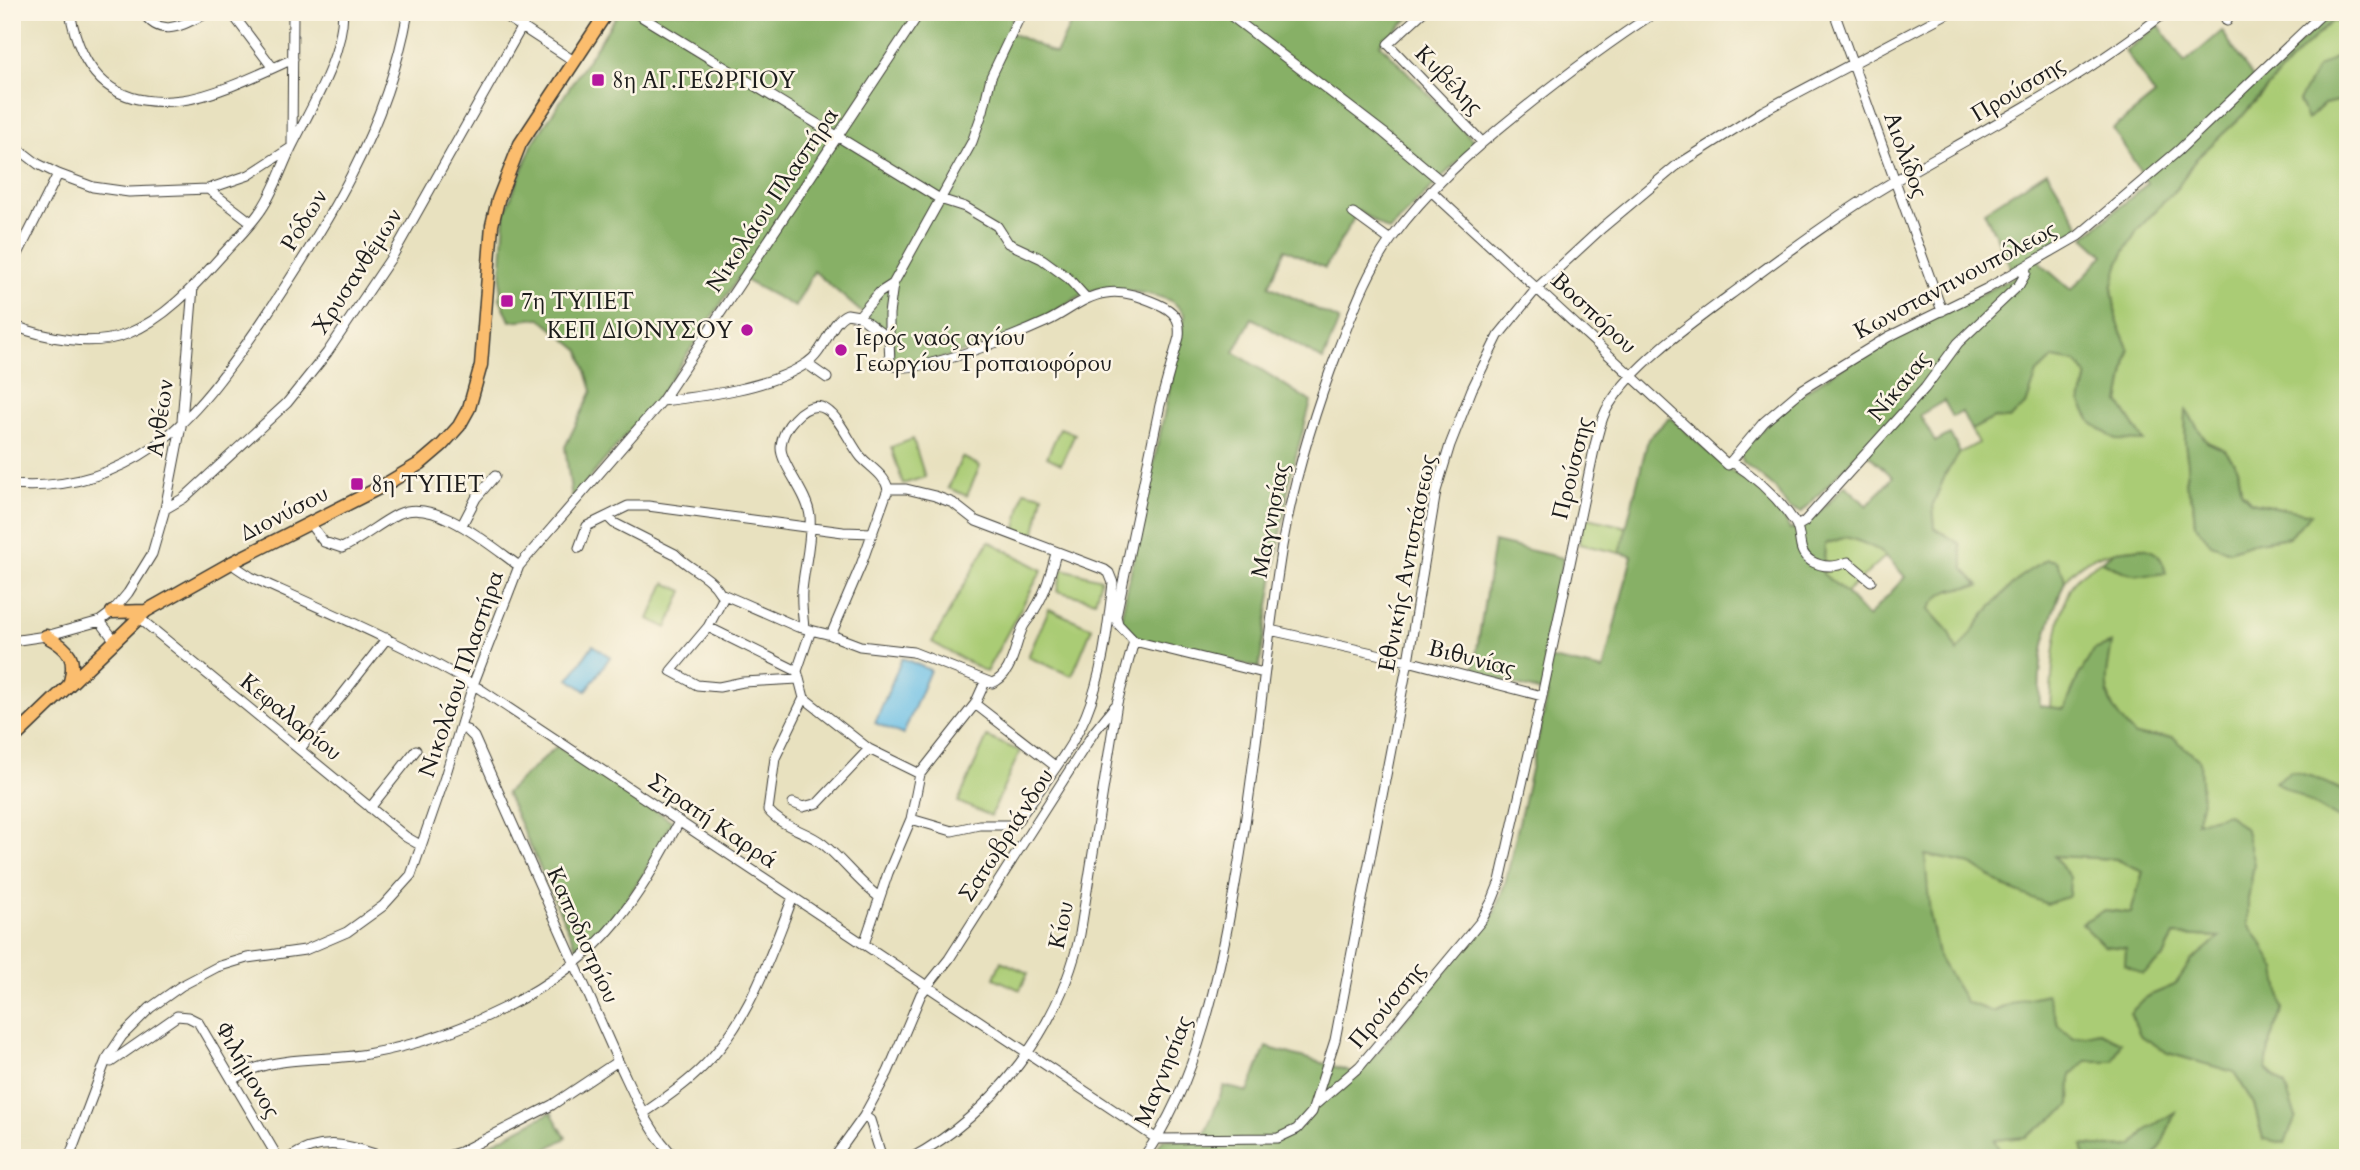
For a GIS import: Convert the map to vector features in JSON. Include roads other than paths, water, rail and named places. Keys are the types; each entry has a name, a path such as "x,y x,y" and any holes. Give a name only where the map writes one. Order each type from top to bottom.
{"main road":[{"name":"Διονύσου","path":"12,740 142,614 233,562 310,524 421,463 459,426 469,408 481,365 492,225 498,200 520,145 607,12"},
{"path":"112,612 142,614"},
{"path":"46,636 59,643 70,655 73,671 69,685"}],"street":[{"path":"70,12 73,30 86,64 105,85 127,96 157,101 183,100 293,59"},
{"path":"143,12 150,23 162,28 175,27 210,12"},
{"path":"232,12 273,68"},
{"path":"292,146 293,12"},
{"path":"12,325 55,338 93,340 124,336 153,322 193,287 267,201 323,83 337,48 343,12"},
{"name":"Ρόδων","path":"12,485 50,486 88,479 121,465 153,447 182,421 226,373 306,256 346,187 381,114 402,44 408,12"},
{"path":"499,12 574,61"},
{"name":"Χρυσανθέμων","path":"165,509 184,498 287,403 327,353 393,255 530,12"},
{"path":"634,12 940,199 965,207 997,226 1008,243 1042,259 1068,278 1087,299"},
{"name":"Νικολάου Πλαστήρα","path":"69,1158 106,1060 122,1036 150,1007 181,986 217,967 247,958 305,950 333,938 383,906 407,880 414,869 472,685 519,566 662,401 920,12"},
{"path":"1022,12 991,77 972,142 893,284 889,314 889,361 896,369 919,367 1005,340 1103,293 1134,295 1172,311 1180,328 1178,346 1160,405 1150,451 1116,616 1118,624 1134,641 1264,673"},
{"path":"1226,12 1384,133 1441,181"},
{"name":"Κυβέλης","path":"1423,12 1388,44 1482,142"},
{"name":"Μαγνησίας","path":"1143,1158 1157,1139 1186,1073 1208,1012 1242,847 1264,673 1287,523 1308,436 1358,300 1390,240 1441,181 1482,142 1563,78 1656,12"},
{"name":"Αιολίδος","path":"1834,12 1942,310"},
{"name":"Εθνικής Αντιστάσεως","path":"1157,1139 1278,1138 1297,1129 1314,1105 1335,1040 1408,661 1436,491 1450,445 1476,380 1498,336 1538,287 1602,228 1676,166 1763,111 1950,12"},
{"name":"Προύσσης","path":"1314,1105 1360,1066 1487,912 1500,881 1600,426 1613,398 1633,375 1683,330 1819,231 1895,181 2085,72 2166,12"},
{"name":"Κωνσταντινουπόλεως","path":"1730,463 1764,422 1803,388 1888,337 2025,268 2078,236 2131,192 2259,76 2324,12"},
{"path":"12,144 38,164 58,174 93,187 130,192 208,189 249,175 292,146"},
{"path":"12,266 58,174"},
{"path":"208,189 251,222"},
{"name":"Βοσπόρου","path":"1431,191 1730,463 1754,476 1769,490 1797,526 1802,551 1812,561 1829,566 1848,562 1871,581"},
{"path":"1353,213 1390,240"},
{"name":"Νίκαιας","path":"1797,526 1804,522 1925,388 1958,343 2019,285 2026,274 2025,268"},
{"path":"859,316 879,293 893,284"},
{"name":"Ανθέων","path":"100,621 112,612 132,587 152,554 165,509 182,421 193,287"},
{"path":"662,401 734,391 807,364 820,352 842,316 847,314 859,316 889,339"},
{"path":"807,364 827,378"},
{"path":"831,635 888,489 886,480 862,457 833,413 821,407 807,409 795,418 787,428 780,448 803,493 809,514 802,594 807,629 797,675 804,698 869,750 920,774"},
{"path":"462,525 476,498 495,475"},
{"path":"888,489 906,489 953,503 976,521 1105,570 1113,583 1097,682 1081,726 1016,823 979,825 952,831 911,820"},
{"path":"579,548 587,526 628,506 648,506 843,532 873,533"},
{"path":"310,524 324,542 342,548 401,512 428,512 462,525 519,566"},
{"path":"608,517 614,523 675,554 683,563 716,585 725,596 807,629 860,646 913,652 992,684 1007,670 1023,626 1036,609 1046,588 1056,552"},
{"name":"Στρατή Καρρά","path":"233,562 236,567 251,576 387,638 472,685 1157,1139"},
{"path":"725,596 708,627 671,671 697,685 719,687 797,675"},
{"name":"Κεφαλαρίου","path":"142,614 370,808 420,845"},
{"path":"12,641 46,636 100,621 115,641"},
{"path":"708,627 797,675"},
{"name":"Βιθυνίας","path":"1270,630 1408,661 1542,696"},
{"path":"300,749 387,638"},
{"name":"Κίου","path":"911,1158 958,1128 996,1091 1027,1052 1063,988 1077,948 1117,704 1134,641"},
{"path":"864,944 879,897 911,820 920,774 975,704 985,682"},
{"path":"804,698 775,758 768,810 783,824 825,846 864,886 879,897"},
{"path":"975,704 1055,766"},
{"name":"Σατωβριάνδου","path":"927,986 949,959 1094,732 1117,704"},
{"name":"Καποδιστρίου","path":"460,728 467,730 474,737 618,1061 644,1113 676,1158"},
{"path":"370,808 416,750"},
{"path":"793,803 803,807 818,803 869,750"},
{"path":"232,1080 251,1070 277,1064 365,1055 403,1047 499,1011 533,992 574,962 616,924 633,901 680,822"},
{"path":"644,1113 693,1077 718,1051 762,980 793,897"},
{"path":"834,1158 864,1116 893,1062 917,1001 927,986"},
{"name":"Φιλήμονος","path":"106,1060 111,1062 177,1016 198,1022 278,1158"},
{"path":"441,1158 460,1152 552,1105 618,1061"},
{"path":"864,1116 870,1120 882,1158"},
{"path":"289,1158 313,1147 331,1143 352,1146 387,1158"}],"water":[{"path":"593,645 610,657 586,691 569,679"},
{"path":"902,658 930,670 903,735 875,723"}],"place":[{"name":"8η ΑΓ.ΓΕΩΡΓΙΟΥ","path":"598,80"},
{"name":"7η ΤΥΠΕΤ","path":"507,301"},
{"name":"ΚΕΠ ΔΙΟΝΥΣΟΥ","path":"747,330"},
{"name":"Ιερός ναός αγίου Γεωργίου Τροπαιοφόρου","path":"841,350"},
{"name":"8η ΤΥΠΕΤ","path":"357,484"}]}
